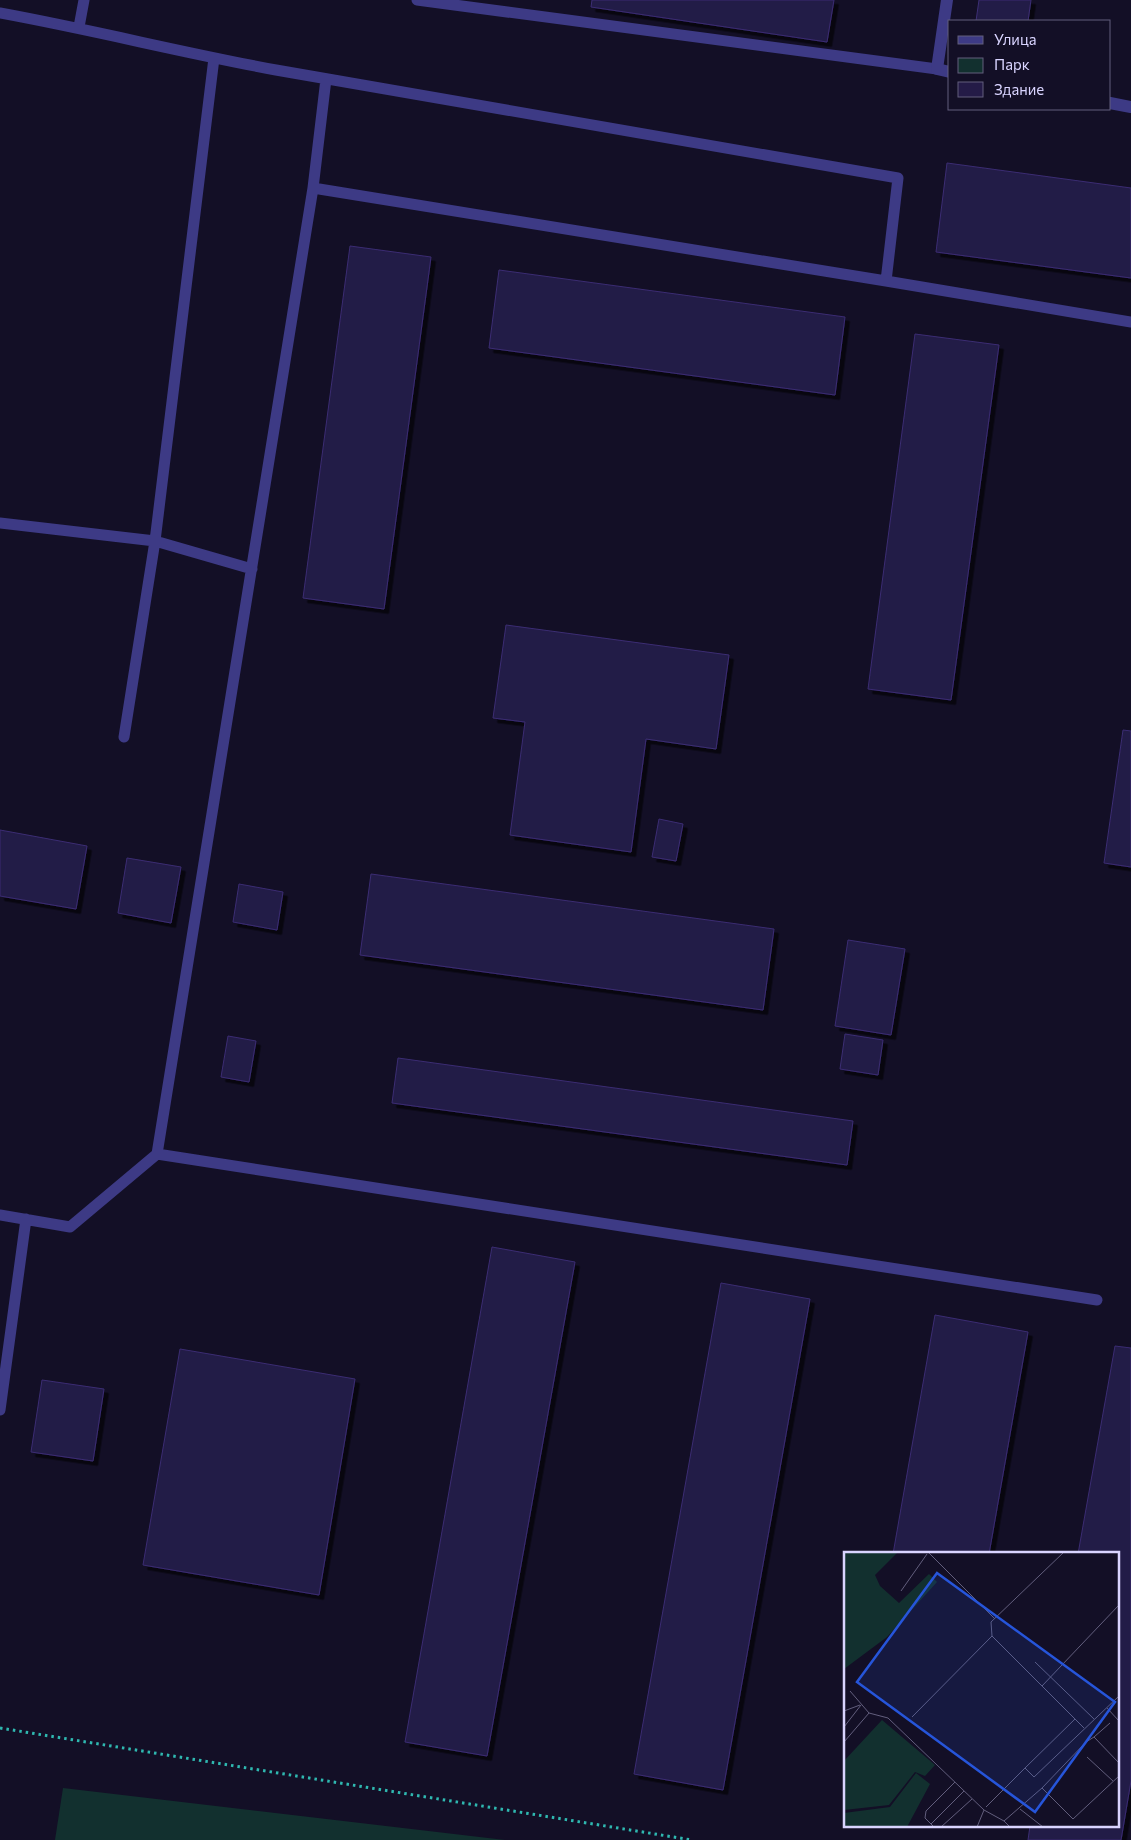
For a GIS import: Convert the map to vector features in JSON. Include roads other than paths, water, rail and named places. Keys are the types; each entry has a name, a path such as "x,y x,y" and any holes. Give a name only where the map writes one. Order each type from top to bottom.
{"street":[{"path":"947,0 937,69 948,72"},
{"path":"1111,103 1131,107"}],"lane":[{"path":"79,28 84,0"},
{"path":"417,0 937,69"},
{"path":"0,13 79,28 214,58 326,79 898,178 886,281"},
{"path":"124,737 154,542 214,58"},
{"path":"0,1215 70,1227 157,1154 314,188 326,79"},
{"path":"314,188 1131,322"},
{"path":"0,523 154,542 252,568"},
{"path":"157,1154 1096,1300"},
{"path":"0,1410 26,1219"}]}
